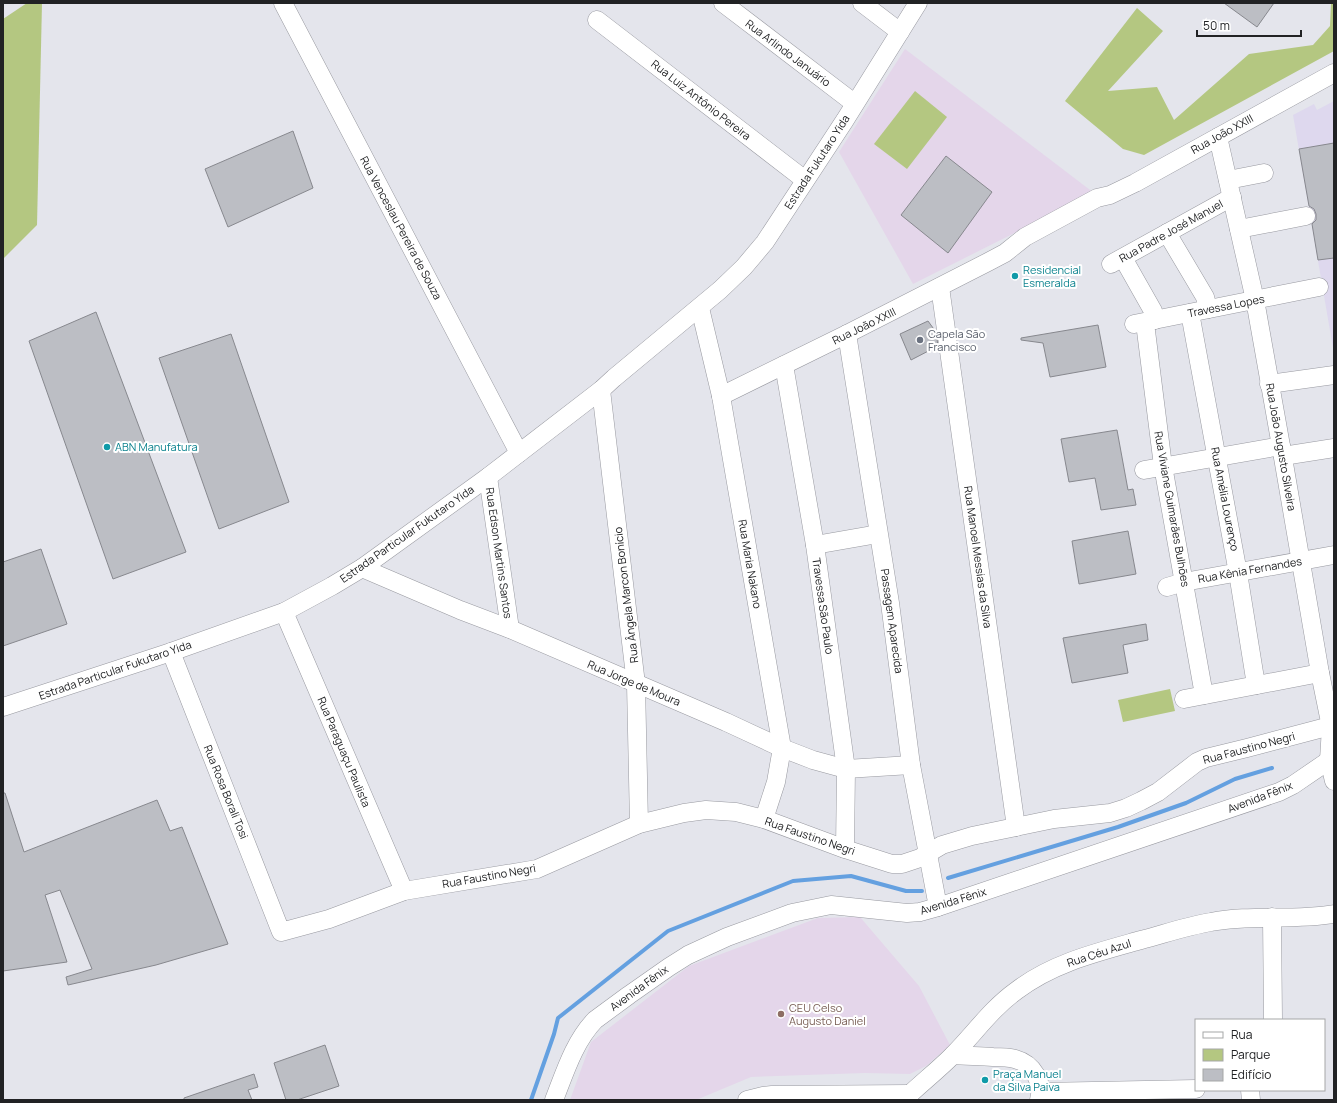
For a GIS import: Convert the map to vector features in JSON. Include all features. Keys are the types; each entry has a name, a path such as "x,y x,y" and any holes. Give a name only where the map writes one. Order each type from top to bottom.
{"street":[{"name":"Rua Venceslau Pereira de Souza","path":"282,3 519,453"},
{"name":"Rua Arlindo Januário","path":"722,3 854,103"},
{"path":"862,3 900,32"},
{"name":"Estrada Fukutaro Yida","path":"700,308 744,267 765,242 845,120 854,103 918,3"},
{"name":"Rua Luiz Antônio Pereira","path":"598,20 805,180"},
{"name":"Rua João XXIII","path":"721,396 940,287 1005,252 1025,236 1097,198 1110,195 1334,73"},
{"name":"Rua João Augusto Silveira","path":"1218,136 1255,300 1320,673 1332,726 1334,781"},
{"name":"Rua Padre José Manuel","path":"1117,261 1167,233 1230,189 1264,173"},
{"path":"1239,230 1306,216"},
{"path":"1167,233 1205,297 1208,309"},
{"name":"Rua Viviane Guimarães Bulhões","path":"1117,261 1153,311 1144,322 1163,466 1176,584 1204,695"},
{"name":"Rua Manoel Messias da Silva","path":"940,287 1016,828"},
{"name":"Travessa Lopes","path":"1144,322 1319,287"},
{"name":"Estrada Particular Fukutaro Yida","path":"3,708 171,652 284,612 332,586 362,568 488,477 601,390 700,308"},
{"name":"Rua Maria Nakano","path":"700,308 721,396 782,748 776,782 764,819"},
{"name":"Rua Amélia Lourenço","path":"1190,313 1238,572 1256,685"},
{"name":"Passagem Aparecida","path":"847,334 890,602 911,765 938,907"},
{"name":"Travessa São Paulo","path":"784,365 815,546 846,769 845,849"},
{"path":"1269,384 1334,375"},
{"name":"Rua Ângela Marcon Bonício","path":"601,390 636,684 639,824"},
{"path":"1144,470 1217,458 1282,451 1334,448"},
{"name":"Rua Edson Martins Santos","path":"488,477 510,629"},
{"path":"815,546 878,534"},
{"name":"Rua Kênia Fernandes","path":"1176,584 1334,555"},
{"name":"Rua Jorge de Moura","path":"362,568 460,610 510,629 726,722 782,748 813,760 846,769 911,765"},
{"name":"Rua Paraguaçu Paulista","path":"284,612 404,891"},
{"name":"Rua Rosa Borali Tosi","path":"171,652 281,932"},
{"path":"1184,699 1320,673"},
{"name":"Rua Faustino Negri","path":"281,932 329,919 404,891 538,869 639,824 684,813 706,810 736,812 764,819 845,849 892,864 902,864 912,861 942,845 956,840 1054,819 1110,813 1126,808 1158,792 1197,762 1206,758 1332,726"},
{"name":"Avenida Fênix","path":"554,1100 578,1043 585,1031 595,1020 669,967 706,946 762,923 818,906 831,904 907,913 920,912 938,907 1279,792 1332,759"},
{"name":"Rua Céu Azul","path":"911,1097 1006,999 1033,979 1052,969 1105,950 1211,922 1237,918 1316,917 1334,914"},
{"path":"1272,917 1273,1019"},
{"path":"952,1055 1010,1058 1022,1061 1035,1073 1038,1079 1040,1096 1195,1089"},
{"path":"747,1100 763,1096 787,1098 911,1097"}],"shaded area":[{"path":"905,49 1094,193 913,284 839,152"},
{"path":"1334,101 1334,354 1293,115 1314,104 1317,110"},
{"name":"CEU Celso Augusto Daniel","path":"860,917 919,986 950,1045 926,1066 910,1074 865,1073 751,1077 696,1100 570,1100 591,1042 689,966 818,918"}],"green space":[{"path":"27,3 42,3 37,225 3,259 3,19"},
{"path":"1331,3 1334,3 1334,51 1144,155 1123,149 1065,101 1137,8 1163,31 1108,91 1157,87 1174,120 1249,54 1313,45 1330,26"},
{"path":"915,91 947,117 907,169 874,144"},
{"path":"1170,689 1175,711 1123,722 1118,700"}],"building":[{"path":"1224,3 1274,3 1257,27"},
{"path":"293,131 313,188 228,227 205,169"},
{"path":"1334,143 1334,258 1318,260 1312,224 1316,220 1316,214 1314,209 1309,206 1299,149"},
{"path":"946,156 992,192 948,253 901,215"},
{"name":"ABN Manufatura","path":"96,312 186,552 113,579 29,341"},
{"name":"Capela São Francisco","path":"928,321 936,332 938,346 911,360 900,334"},
{"path":"1098,325 1106,367 1050,377 1043,343 1021,340 1021,338"},
{"path":"231,334 289,502 219,529 159,358"},
{"path":"1117,430 1128,490 1133,489 1136,505 1101,510 1095,478 1069,482 1061,439"},
{"path":"1128,531 1136,574 1079,584 1072,541"},
{"path":"41,549 67,624 3,646 3,562"},
{"path":"1146,624 1148,640 1123,645 1128,673 1072,683 1063,638"},
{"path":"3,793 5,793 24,852 157,800 170,831 182,827 228,944 156,965 68,985 66,977 92,969 60,890 45,895 67,962 3,971"},
{"path":"325,1045 339,1086 297,1100 286,1100 274,1063"},
{"path":"254,1074 258,1087 248,1090 252,1100 184,1100 184,1098"}],"waterway":[{"path":"948,878 1118,827 1186,803 1235,779 1272,768"},
{"path":"531,1100 554,1034 558,1018 668,931 793,881 851,876 906,891 922,891"}],"place":[{"name":"Residencial Esmeralda","path":"1015,276"},
{"name":"Capela São Francisco","path":"920,340"},
{"name":"ABN Manufatura","path":"107,447"},
{"name":"CEU Celso Augusto Daniel","path":"781,1014"},
{"name":"Praça Manuel da Silva Paiva","path":"985,1080"}]}
